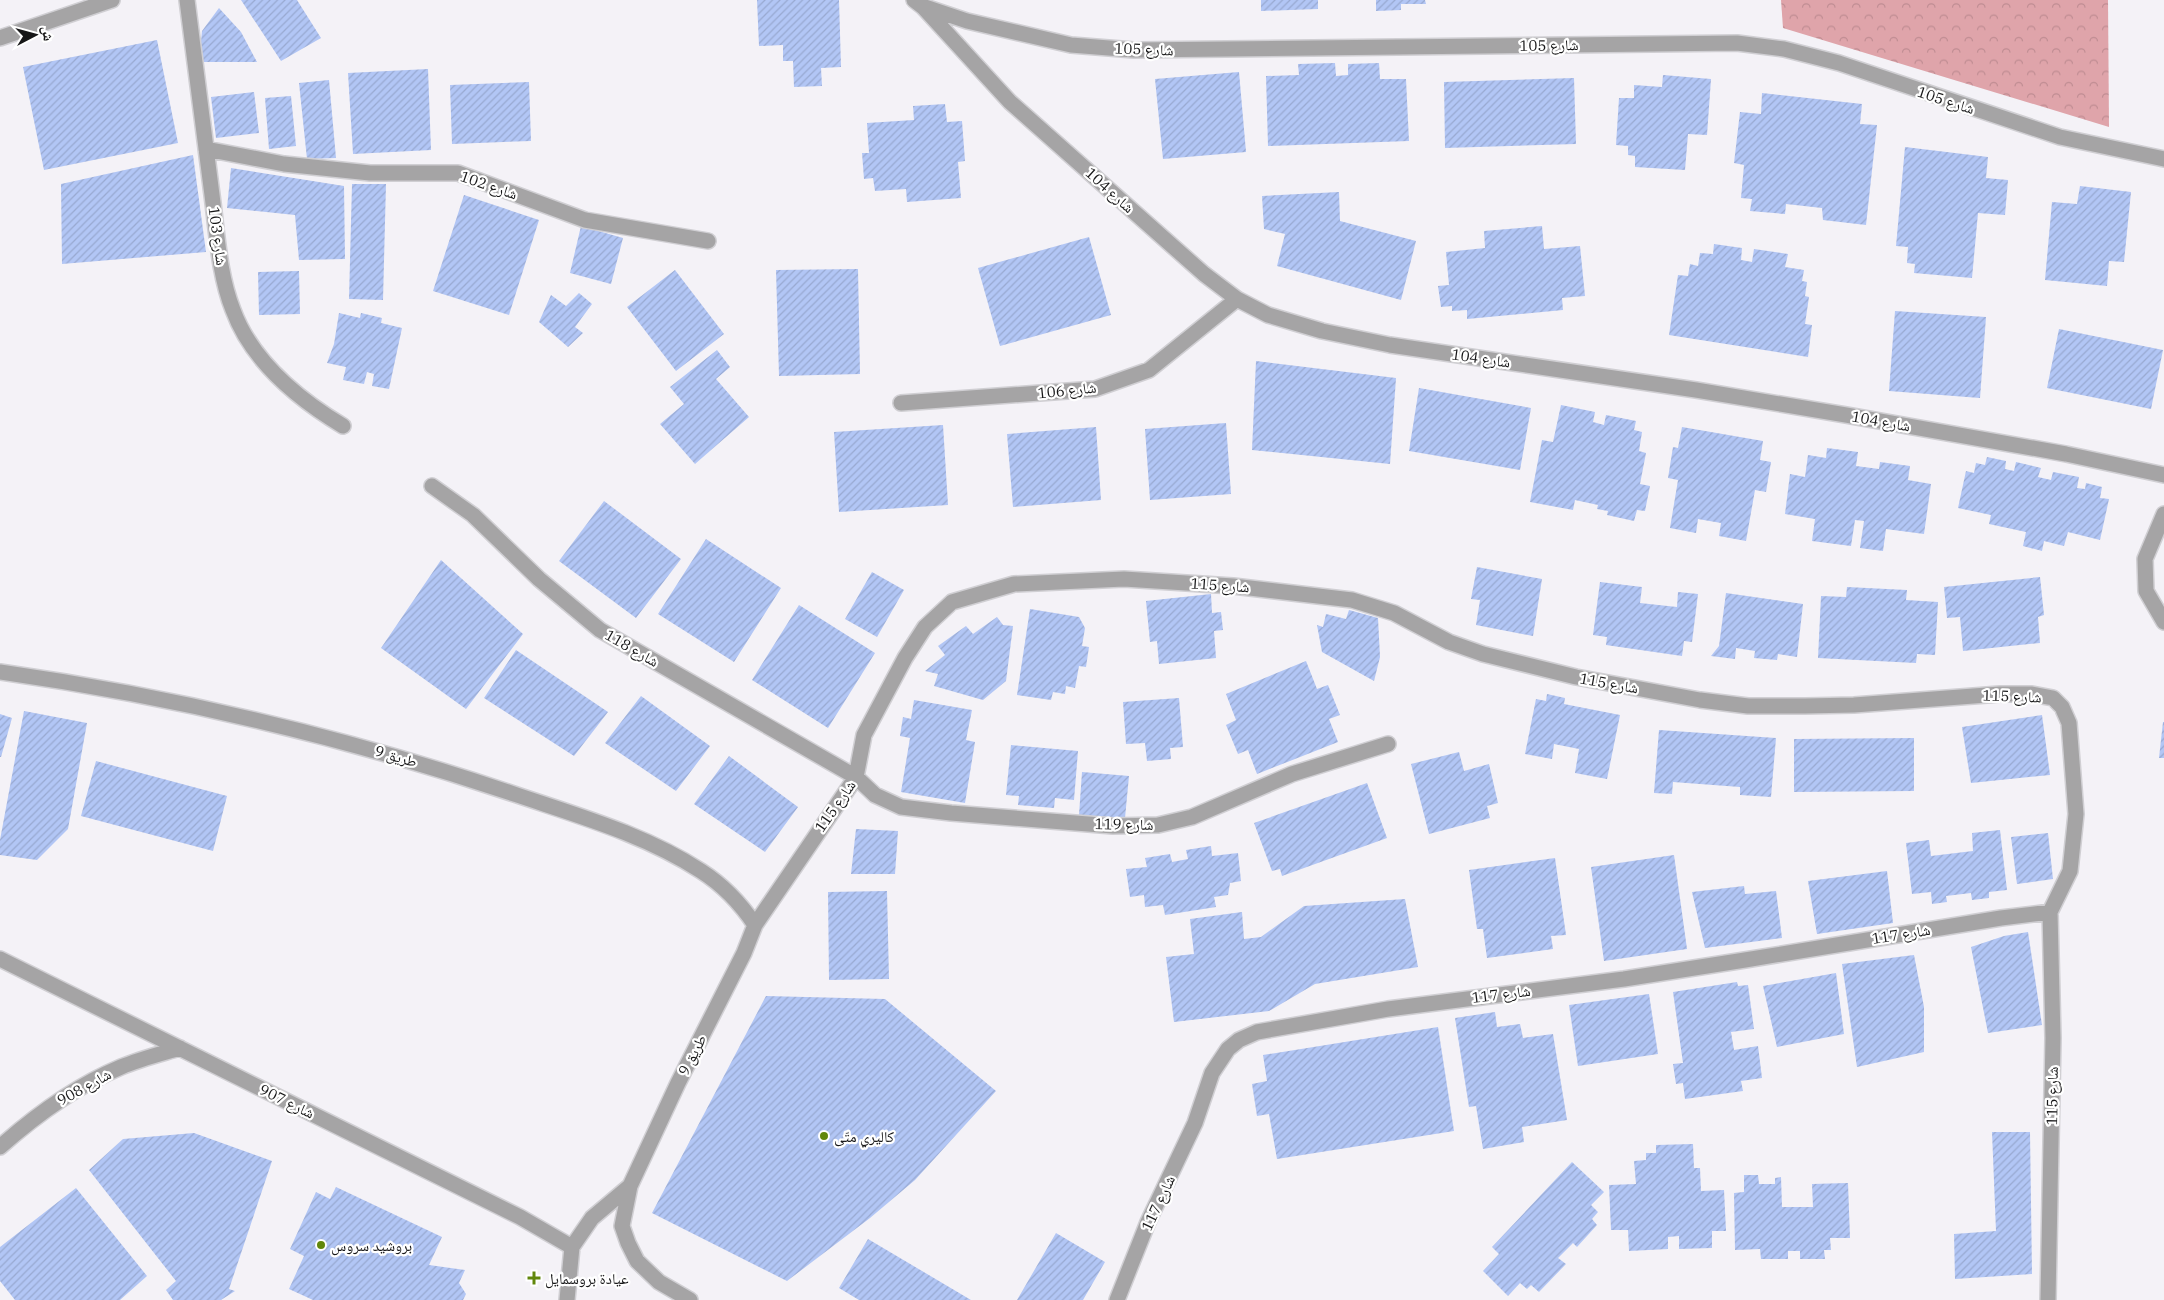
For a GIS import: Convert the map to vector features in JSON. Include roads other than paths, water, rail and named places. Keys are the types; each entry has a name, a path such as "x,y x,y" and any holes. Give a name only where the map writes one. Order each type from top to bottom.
{"street":[{"path":"0,38 112,0"},
{"name":"شارع 103","path":"187,0 221,263 233,310 251,344 285,386 310,406 343,426"},
{"name":"شارع 105","path":"918,3 967,21 1072,45 1134,50 1648,43 1737,44 1784,49 1839,63 2060,137 2164,159"},
{"name":"شارع 104","path":"918,3 1010,102 1204,274 1237,299 1277,318 1322,331 1390,345 1696,390 1846,415 2066,454 2164,475"},
{"name":"شارع 102","path":"206,149 284,164 370,173 458,173 585,220 708,241"},
{"name":"شارع 106","path":"901,403 1095,389 1149,370 1237,299"},
{"name":"شارع 118","path":"432,486 473,515 539,579 600,630 856,777"},
{"path":"2164,514 2145,559 2146,590 2164,622"},
{"name":"شارع 115","path":"755,925 856,777 864,735 905,658 925,627 952,602 1014,584 1124,579 1291,591 1352,600 1394,613 1449,642 1483,654 1576,677 1700,700 1748,706 1854,705 2000,694 2032,694 2053,698 2062,706 2069,723 2076,814 2070,871 2050,912 2053,1038 2048,1300"},
{"name":"طريق 9","path":"0,672 124,693 284,726 458,774 598,822 659,848 701,871 723,888 735,898 755,925"},
{"name":"شارع 119","path":"856,777 875,795 901,807 951,813 1113,826 1158,825 1192,817 1292,774 1388,744"},
{"name":"شارع 117","path":"1116,1300 1148,1222 1195,1123 1212,1074 1228,1049 1239,1040 1256,1032 1388,1009 1624,979 2001,918 2050,912"},
{"name":"9 طريق","path":"690,1300 659,1282 637,1261 622,1226 630,1186 674,1091 741,960 755,925"},
{"name":"شارع 907","path":"0,959 520,1217 572,1247"},
{"name":"شارع 908","path":"0,1146 50,1106 80,1087 122,1066 180,1048"},
{"name":"9 طريق","path":"567,1300 572,1247 592,1218 630,1186"}],"place":[{"name":"كاليري متّى","path":"824,1136"},
{"name":"بروشيد سروس","path":"321,1245"},
{"name":"عيادة بروسمايل","path":"534,1278"}]}
